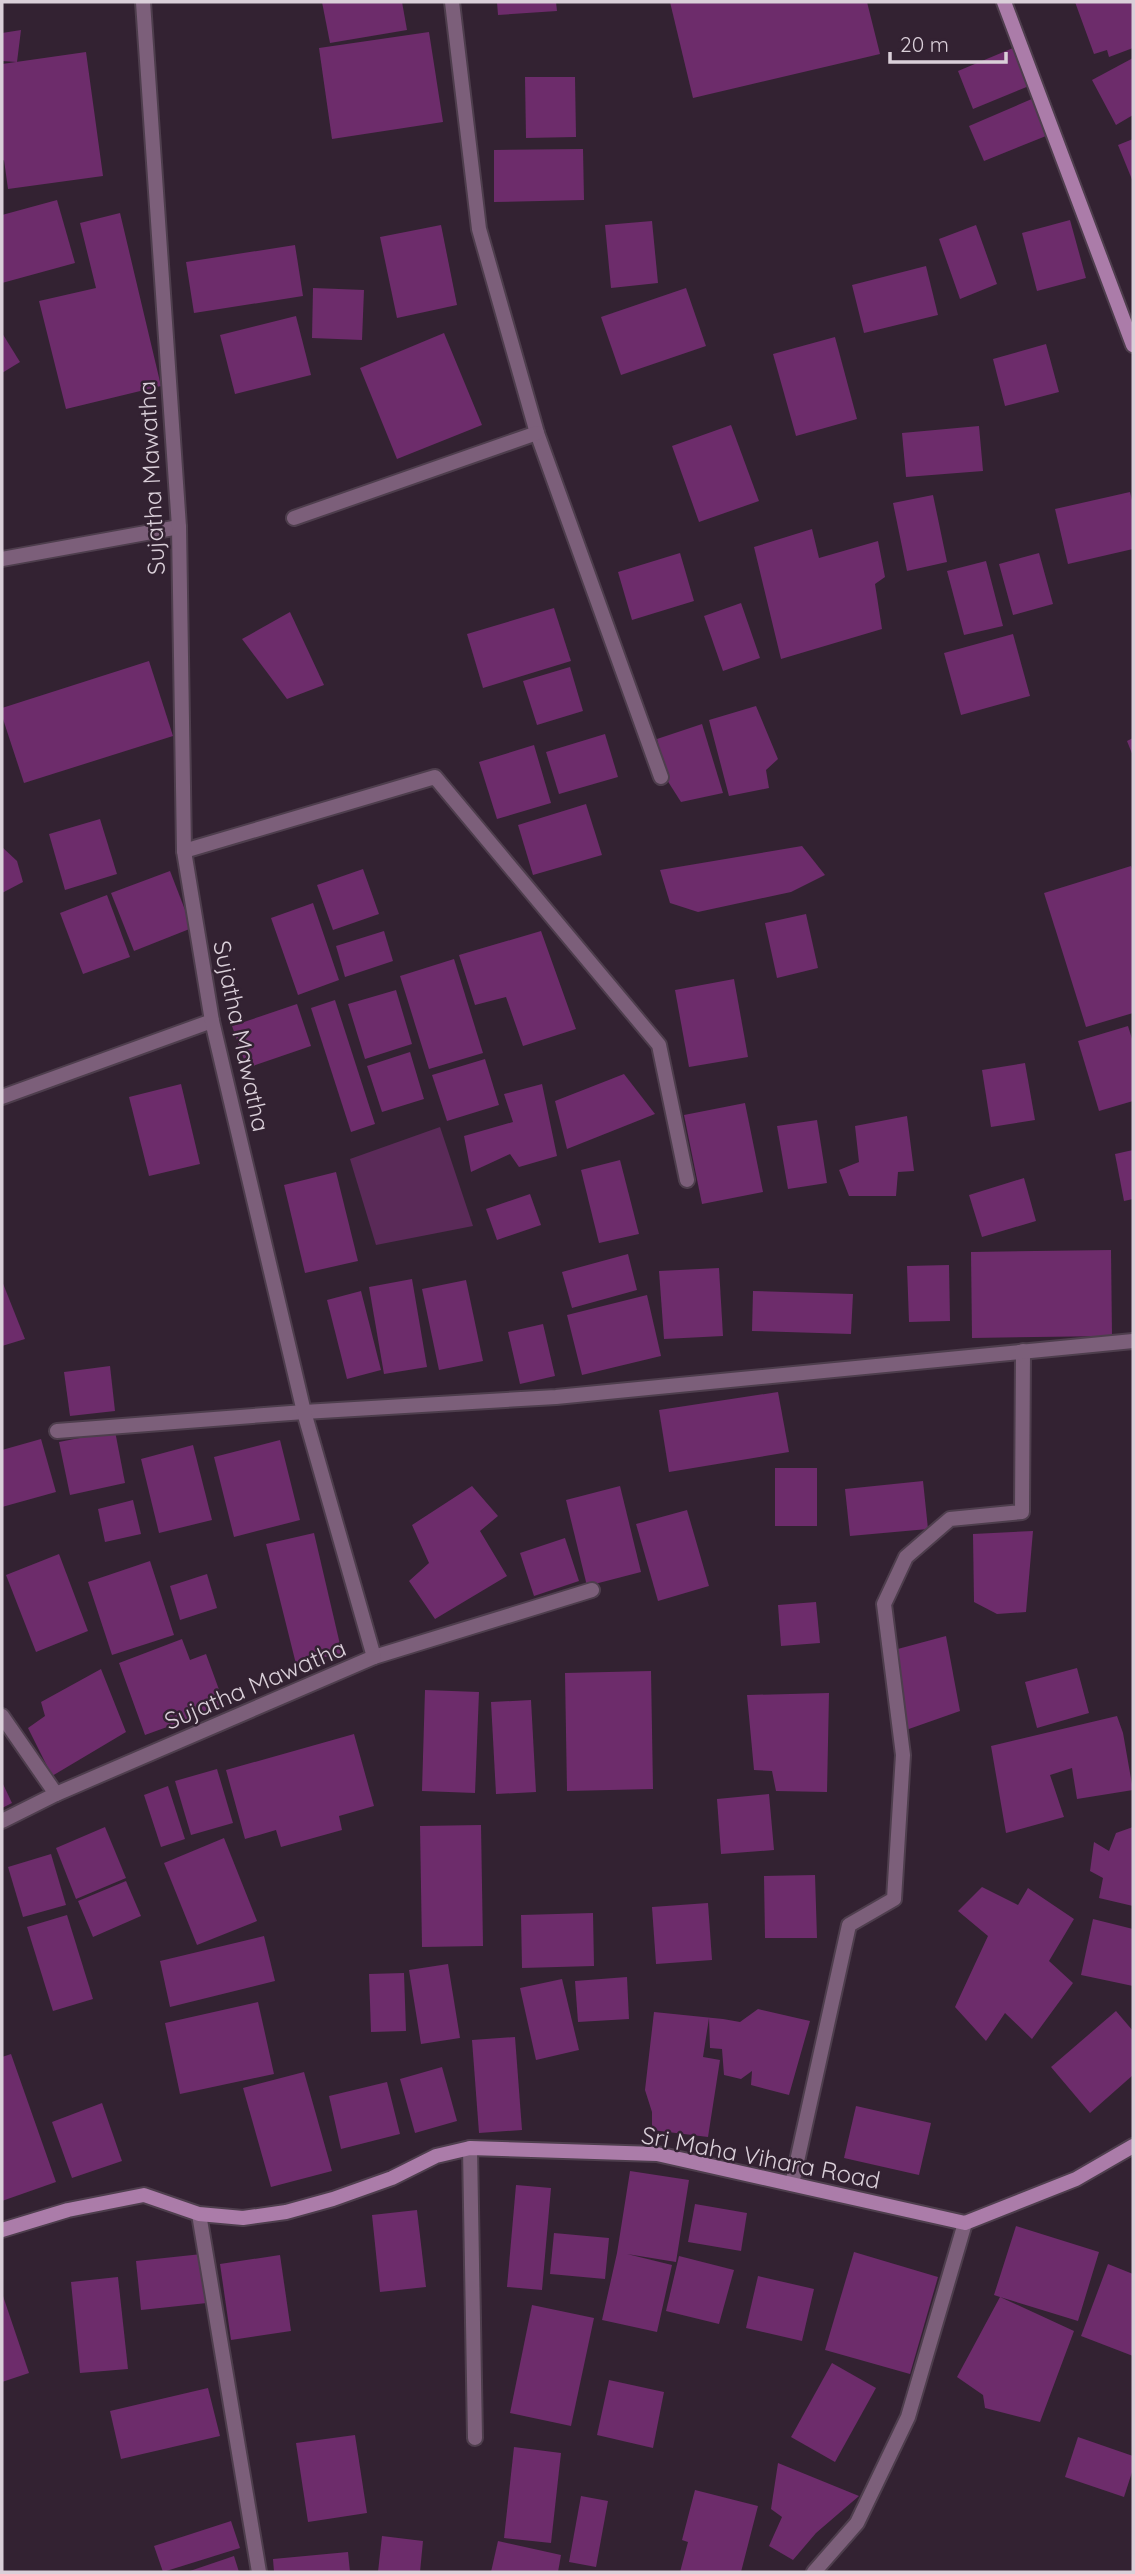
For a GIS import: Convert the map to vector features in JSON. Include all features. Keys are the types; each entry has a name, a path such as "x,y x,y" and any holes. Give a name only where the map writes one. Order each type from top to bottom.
{"street":[{"name":"Sujatha Mawatha","path":"2,1821 56,1794 374,1657 304,1412 212,1021 184,851 179,527 143,2"},
{"path":"452,2 479,229 537,433 661,777"},
{"path":"1004,2 1133,345"},
{"path":"294,518 537,433"},
{"path":"2,559 179,527"},
{"path":"184,851 435,777 659,1045 687,1180"},
{"path":"2,1097 212,1021"},
{"path":"57,1431 304,1412 556,1397 1133,1341"},
{"path":"792,2184 849,1925 894,1899 903,1755 884,1604 906,1558 950,1519 1022,1512 1023,1351"},
{"path":"374,1657 592,1590"},
{"path":"2,1716 56,1794"},
{"path":"814,2572 857,2523 908,2417 965,2222 1076,2179 1133,2146"},
{"path":"470,2148 475,2438"},
{"name":"Sri Maha Vihara Road","path":"2,2230 68,2210 144,2195 199,2214 243,2218 286,2212 393,2178 436,2156 470,2148 657,2154 965,2222"},
{"path":"199,2214 259,2572"}],"shaded area":[{"path":"440,1127 473,1226 376,1245 350,1159"}],"building":[{"path":"322,2 402,2 407,30 330,43"},
{"path":"497,2 556,2 557,11 498,15"},
{"path":"670,2 867,2 880,54 693,98"},
{"path":"1075,2 1133,2 1133,48 1109,57 1107,50 1094,54"},
{"path":"21,30 17,62 2,61 2,33"},
{"path":"429,32 443,122 332,139 319,48"},
{"path":"1013,48 1029,86 973,109 958,71"},
{"path":"86,52 103,176 8,189 4,160 2,161 2,64"},
{"path":"1133,58 1133,115 1116,125 1092,80"},
{"path":"525,77 575,77 576,137 526,138"},
{"path":"1041,95 1056,132 984,161 969,126"},
{"path":"1133,139 1133,182 1118,145"},
{"path":"583,149 584,200 494,202 494,150"},
{"path":"57,200 75,263 2,283 2,215"},
{"path":"120,213 161,386 66,409 39,301 96,288 80,223"},
{"path":"1070,220 1086,278 1037,291 1022,233"},
{"path":"652,221 658,283 611,288 605,225"},
{"path":"441,225 457,305 397,318 380,237"},
{"path":"976,225 997,284 960,299 939,239"},
{"path":"295,245 303,296 194,313 186,262"},
{"path":"926,266 938,315 864,333 852,285"},
{"path":"313,288 364,290 362,340 312,338"},
{"path":"686,288 706,346 621,375 601,317"},
{"path":"296,316 311,375 235,394 220,335"},
{"path":"2,333 20,362 2,373"},
{"path":"444,333 482,425 397,459 360,368"},
{"path":"835,337 857,419 796,436 773,354"},
{"path":"1046,344 1059,392 1005,406 993,359"},
{"path":"731,425 759,501 699,522 672,446"},
{"path":"979,426 983,471 906,477 902,433"},
{"path":"1130,492 1133,504 1133,549 1068,564 1055,509"},
{"path":"933,495 947,562 907,571 893,503"},
{"path":"812,529 819,558 878,541 885,577 875,584 882,629 781,659 754,547"},
{"path":"680,553 694,601 632,620 618,572"},
{"path":"1039,553 1053,604 1013,615 999,564"},
{"path":"986,561 1003,626 964,635 947,571"},
{"path":"741,603 760,658 723,671 704,616"},
{"path":"554,608 571,661 483,688 467,634"},
{"path":"290,612 324,685 287,699 242,639"},
{"path":"1013,634 1030,696 961,715 944,653"},
{"path":"149,661 173,736 24,783 2,716 2,708"},
{"path":"570,667 583,711 537,725 523,681"},
{"path":"756,706 778,759 766,770 769,788 729,796 709,720"},
{"path":"702,724 723,793 681,802 667,780 657,739"},
{"path":"605,734 618,777 559,794 546,752"},
{"path":"1133,738 1133,756 1127,741"},
{"path":"534,745 551,803 497,819 479,762"},
{"path":"586,804 602,855 533,875 518,825"},
{"path":"100,819 117,874 65,890 49,834"},
{"path":"802,846 825,875 791,892 698,912 670,903 660,870"},
{"path":"2,847 17,861 23,882 2,893"},
{"path":"1131,866 1133,1013 1086,1027 1044,893"},
{"path":"363,869 379,914 333,930 317,885"},
{"path":"170,871 192,928 134,951 111,893"},
{"path":"107,895 130,957 83,974 60,913"},
{"path":"313,903 339,980 298,995 271,918"},
{"path":"806,914 818,968 777,978 765,923"},
{"path":"384,931 393,961 345,977 336,946"},
{"path":"541,931 576,1029 523,1046 506,997 475,1005 459,955"},
{"path":"454,959 483,1053 429,1069 400,976"},
{"path":"734,979 748,1057 689,1067 675,990"},
{"path":"396,990 412,1044 365,1059 348,1004"},
{"path":"335,1000 375,1124 351,1132 311,1008"},
{"path":"297,1004 311,1046 247,1068 232,1026"},
{"path":"1128,1026 1133,1042 1133,1101 1099,1111 1078,1041"},
{"path":"410,1052 424,1099 382,1112 367,1066"},
{"path":"485,1059 499,1105 447,1121 432,1075"},
{"path":"1025,1063 1035,1120 991,1127 982,1070"},
{"path":"624,1074 655,1114 567,1149 555,1101"},
{"path":"181,1084 200,1164 149,1176 129,1097"},
{"path":"542,1084 557,1156 519,1167 510,1154 471,1172 464,1136 513,1122 504,1094"},
{"path":"745,1103 763,1192 702,1204 684,1115"},
{"path":"907,1116 914,1171 898,1172 896,1196 849,1196 839,1170 859,1162 855,1126"},
{"path":"817,1120 827,1183 788,1189 777,1126"},
{"path":"1133,1150 1133,1199 1124,1201 1115,1154"},
{"path":"620,1160 639,1234 599,1243 581,1170"},
{"path":"336,1172 358,1261 305,1273 284,1185"},
{"path":"1024,1178 1036,1221 982,1237 969,1195"},
{"path":"530,1194 541,1225 497,1240 486,1209"},
{"path":"1111,1250 1112,1336 972,1338 971,1252"},
{"path":"628,1254 637,1290 572,1308 562,1272"},
{"path":"949,1265 950,1321 909,1322 907,1266"},
{"path":"719,1268 723,1336 664,1339 659,1271"},
{"path":"412,1279 427,1367 384,1374 369,1287"},
{"path":"466,1280 483,1361 439,1370 422,1289"},
{"path":"2,1281 25,1339 2,1346"},
{"path":"361,1291 381,1370 347,1379 327,1300"},
{"path":"753,1291 853,1294 851,1334 752,1331"},
{"path":"647,1295 661,1356 582,1375 567,1315"},
{"path":"543,1324 555,1376 520,1384 508,1332"},
{"path":"110,1366 115,1411 70,1416 64,1372"},
{"path":"778,1392 789,1452 669,1472 659,1410"},
{"path":"115,1431 125,1483 70,1495 59,1442"},
{"path":"41,1439 56,1492 2,1507 2,1450"},
{"path":"280,1440 300,1520 234,1537 214,1457"},
{"path":"193,1445 212,1520 159,1533 141,1459"},
{"path":"775,1468 817,1468 817,1526 775,1526"},
{"path":"923,1481 928,1529 850,1536 845,1489"},
{"path":"472,1486 498,1516 480,1531 507,1576 435,1619 409,1581 429,1563 412,1525"},
{"path":"620,1486 641,1572 587,1586 566,1500"},
{"path":"133,1500 141,1534 105,1542 98,1509"},
{"path":"687,1510 709,1586 658,1601 636,1524"},
{"path":"1033,1531 1026,1612 997,1614 974,1602 973,1534"},
{"path":"314,1533 342,1653 296,1664 266,1544"},
{"path":"565,1538 579,1581 534,1596 520,1553"},
{"path":"59,1554 88,1631 36,1652 6,1575"},
{"path":"150,1561 174,1635 112,1655 88,1582"},
{"path":"207,1574 217,1608 180,1620 170,1586"},
{"path":"816,1602 820,1643 781,1646 778,1605"},
{"path":"946,1636 960,1711 906,1730 894,1650"},
{"path":"182,1639 190,1660 206,1654 225,1706 145,1735 119,1663"},
{"path":"1077,1668 1089,1713 1037,1728 1025,1682"},
{"path":"101,1669 126,1732 52,1776 28,1728 45,1716 41,1702"},
{"path":"651,1671 653,1789 567,1791 565,1673"},
{"path":"425,1690 479,1692 475,1793 422,1791"},
{"path":"829,1693 827,1792 776,1791 772,1771 754,1770 747,1695"},
{"path":"531,1700 536,1792 496,1794 491,1702"},
{"path":"1117,1716 1123,1733 1133,1790 1077,1799 1072,1768 1050,1775 1064,1817 1006,1833 991,1746"},
{"path":"354,1734 374,1806 339,1816 342,1830 281,1847 276,1830 245,1839 226,1770"},
{"path":"217,1769 233,1823 191,1835 175,1781"},
{"path":"2,1782 12,1803 2,1808"},
{"path":"168,1786 185,1839 161,1847 144,1795"},
{"path":"769,1794 774,1850 721,1854 717,1799"},
{"path":"481,1825 483,1946 422,1947 420,1826"},
{"path":"105,1827 126,1878 76,1899 56,1848"},
{"path":"1133,1827 1133,1906 1099,1898 1103,1878 1090,1871 1094,1842 1109,1851 1116,1833"},
{"path":"224,1838 257,1921 197,1945 164,1863"},
{"path":"51,1854 66,1905 23,1917 8,1867"},
{"path":"815,1875 817,1938 765,1938 764,1876"},
{"path":"126,1881 141,1916 93,1937 78,1901"},
{"path":"982,1887 1018,1905 1028,1888 1074,1919 1049,1961 1073,1983 1032,2039 1005,2013 986,2041 955,2007 988,1936 958,1911"},
{"path":"708,1903 712,1960 656,1964 652,1907"},
{"path":"593,1913 594,1966 522,1968 521,1915"},
{"path":"67,1915 93,1999 53,2011 27,1927"},
{"path":"1093,1919 1133,1929 1133,1986 1081,1975"},
{"path":"264,1936 275,1981 170,2007 160,1961"},
{"path":"448,1964 460,2038 421,2044 409,1970"},
{"path":"404,1973 406,2031 371,2032 369,1974"},
{"path":"627,1977 629,2019 578,2022 575,1981"},
{"path":"562,1979 579,2050 536,2060 520,1988"},
{"path":"258,2002 274,2074 180,2094 165,2023"},
{"path":"758,2009 810,2021 789,2095 751,2085 752,2071 741,2079 724,2075 722,2049 710,2048 709,2018 703,2057 720,2060 708,2137 652,2130 652,2112 645,2090 654,2012 723,2019 740,2022"},
{"path":"1116,2011 1133,2031 1133,2075 1090,2113 1051,2067"},
{"path":"515,2037 522,2130 479,2133 472,2040"},
{"path":"11,2054 56,2182 2,2201 2,2057"},
{"path":"442,2067 457,2121 415,2133 400,2079"},
{"path":"304,2072 332,2171 271,2187 243,2088"},
{"path":"387,2082 400,2134 341,2149 329,2096"},
{"path":"102,2103 122,2161 72,2178 52,2122"},
{"path":"856,2106 931,2123 919,2175 844,2158"},
{"path":"630,2171 689,2180 676,2262 627,2254 672,2265 657,2332 602,2320 617,2253"},
{"path":"516,2185 551,2188 542,2290 507,2287"},
{"path":"695,2204 747,2213 741,2251 688,2242"},
{"path":"417,2210 426,2287 380,2292 372,2215"},
{"path":"1016,2226 1099,2252 1078,2321 994,2295"},
{"path":"554,2233 609,2238 605,2279 550,2274"},
{"path":"854,2252 938,2277 910,2374 825,2350"},
{"path":"202,2254 207,2303 141,2310 136,2261"},
{"path":"280,2255 291,2331 231,2340 220,2264"},
{"path":"679,2256 734,2270 719,2324 666,2311"},
{"path":"1108,2264 1133,2274 1133,2356 1081,2336"},
{"path":"758,2276 814,2289 802,2341 746,2328"},
{"path":"118,2277 128,2369 80,2373 71,2282"},
{"path":"2,2293 29,2373 2,2382"},
{"path":"1000,2297 1074,2331 1040,2422 985,2408 983,2395 957,2377"},
{"path":"532,2305 594,2318 571,2426 510,2413"},
{"path":"832,2363 876,2388 835,2462 791,2437"},
{"path":"609,2380 664,2392 653,2448 597,2435"},
{"path":"208,2388 220,2436 121,2459 110,2411"},
{"path":"355,2435 367,2513 308,2522 296,2443"},
{"path":"1078,2437 1133,2456 1133,2469 1124,2497 1065,2477"},
{"path":"514,2447 561,2453 551,2543 504,2538"},
{"path":"778,2463 859,2496 816,2533 793,2560 769,2546 782,2517 771,2509"},
{"path":"695,2490 758,2506 741,2572 680,2572 688,2542 682,2540"},
{"path":"581,2496 608,2501 596,2567 569,2562"},
{"path":"231,2521 240,2548 163,2572 154,2546"},
{"path":"382,2536 423,2541 420,2572 378,2572"},
{"path":"498,2541 561,2555 558,2572 491,2572"},
{"path":"348,2552 350,2572 274,2572 273,2559"},
{"path":"234,2556 239,2572 187,2572"}]}
